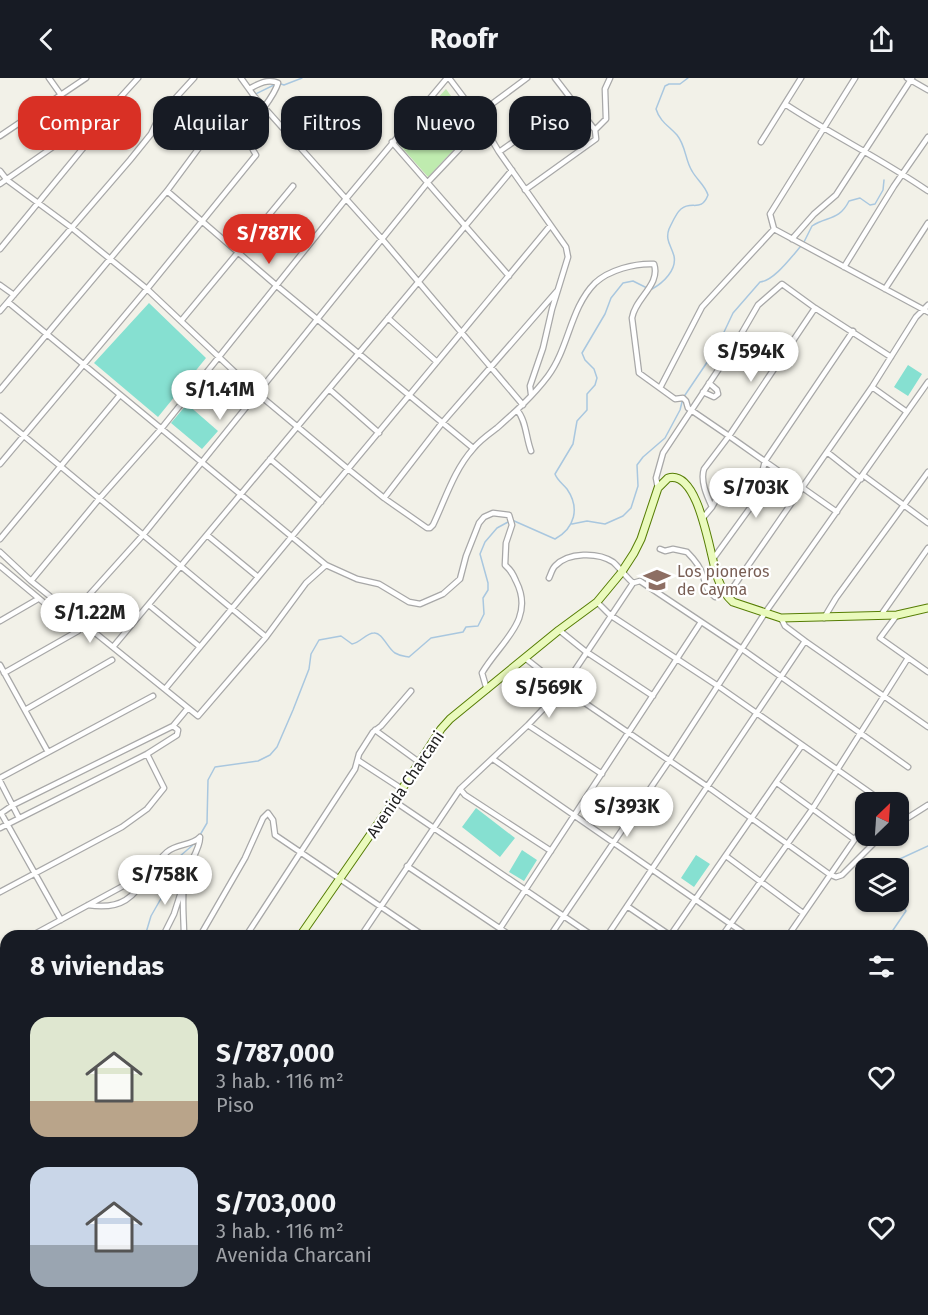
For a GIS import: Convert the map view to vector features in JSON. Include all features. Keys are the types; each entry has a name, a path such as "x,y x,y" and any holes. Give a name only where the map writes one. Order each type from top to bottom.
{"main road":[{"path":"658,488 668,478 678,477 694,493 717,574 726,594 741,606 781,618 897,615 928,608"},
{"name":"Avenida Charcani","path":"304,930 445,724 559,630 597,602 621,573 641,539 658,488"}],"street":[{"path":"0,186 82,126 49,78"},
{"path":"0,136 86,78"},
{"path":"122,96 138,78"},
{"path":"0,311 151,134 160,115 194,78"},
{"path":"241,78 254,96"},
{"path":"31,581 161,429 392,142 448,78 462,96"},
{"path":"497,100 526,78"},
{"path":"555,78 568,96"},
{"path":"595,130 606,119 605,88 610,78"},
{"path":"760,142 801,78"},
{"path":"855,78 770,214 774,229 927,309"},
{"path":"792,239 814,214 836,195 910,79 928,90"},
{"path":"249,89 273,80 278,83 269,101"},
{"path":"785,104 928,191"},
{"path":"269,114 382,239 523,405"},
{"path":"525,190 596,139 595,130 591,125"},
{"path":"844,267 928,137"},
{"path":"392,142 509,276"},
{"path":"499,152 509,145"},
{"path":"497,149 566,247 568,257 530,386 531,394"},
{"path":"0,249 82,150"},
{"path":"0,390 167,191 197,150"},
{"path":"0,464 256,155 252,150"},
{"path":"72,614 143,535 428,182 458,150"},
{"path":"113,648 512,170"},
{"path":"0,171 7,180 72,228 147,289 257,393 348,469 384,498 431,528 451,485 473,448 523,405 548,377 586,292 606,276 633,264 645,263 654,264 656,270 655,278 633,310 639,373 675,399 686,400 687,408 837,512"},
{"path":"181,321 293,186"},
{"path":"167,191 277,286 473,448"},
{"path":"885,289 928,223"},
{"path":"165,689 550,226"},
{"path":"660,388 702,307 774,229"},
{"path":"658,488 656,478 663,453 736,343 758,305 782,284 891,357"},
{"path":"0,285 14,295"},
{"path":"384,498 442,423 559,288"},
{"path":"8,302 326,565 357,579 379,584 409,602 420,604 443,594 460,579 466,556 479,523 484,517 493,513 509,515 512,525 506,543 505,565 511,570 519,587 522,612 515,627 482,673 487,690"},
{"path":"712,507 704,486 703,472 815,308"},
{"path":"660,549 687,552 702,574 711,594 715,597 726,594 872,387 916,316 927,309"},
{"path":"388,318 437,362"},
{"path":"713,559 750,508 757,492 765,461 852,331"},
{"path":"554,930 669,761 765,614 928,382"},
{"path":"703,392 714,397 718,394 709,383"},
{"path":"872,387 907,412"},
{"path":"328,389 379,433"},
{"path":"0,539 120,395"},
{"path":"517,410 521,413 531,451"},
{"path":"0,416 266,637"},
{"path":"827,452 928,523"},
{"path":"270,459 321,502"},
{"path":"824,618 836,598 928,472"},
{"path":"702,519 712,507 726,482 734,481"},
{"path":"207,535 258,578"},
{"path":"881,616 928,548"},
{"path":"0,552 31,581 198,716 266,637 306,583 326,565"},
{"path":"549,578 554,566 564,559 593,553 614,563 621,573 633,582 640,581 742,649 908,767"},
{"path":"0,566 78,631 4,673"},
{"path":"702,574 717,574"},
{"path":"365,930 406,866 460,789 528,725 563,688 585,651 633,582"},
{"path":"0,621 38,599"},
{"path":"597,602 610,615 718,686 869,792"},
{"path":"148,605 200,647"},
{"path":"897,615 880,638 928,672"},
{"path":"781,618 785,626 805,641 928,727"},
{"path":"500,928 701,622"},
{"path":"559,630 585,651 653,696"},
{"path":"611,930 805,641"},
{"path":"525,658 563,688 829,874 836,877 842,875 871,846"},
{"path":"726,930 813,808 885,698 908,658"},
{"path":"25,710 112,660"},
{"path":"0,665 48,752"},
{"path":"250,930 359,762 359,754 375,730 411,691"},
{"path":"19,818 0,780 153,696"},
{"path":"62,920 0,814 13,805 173,726 188,708"},
{"path":"528,725 602,774"},
{"path":"0,828 147,754 177,735 178,730 173,726"},
{"path":"375,730 419,762"},
{"path":"674,930 802,745"},
{"path":"0,892 122,827 147,809 164,788 147,754"},
{"path":"493,759 739,930"},
{"path":"359,762 402,789"},
{"path":"777,783 854,839 792,930"},
{"path":"460,789 465,795 550,851"},
{"path":"394,801 584,930"},
{"path":"909,817 928,805"},
{"path":"203,930 245,858 263,818 268,813 273,820 275,835 415,930"},
{"path":"88,905 104,907 117,904 131,896 167,852 196,842 200,837 200,844 185,875 184,930"},
{"path":"726,856 803,913"},
{"path":"406,866 503,930"},
{"path":"166,930 184,884"},
{"path":"43,930 124,885"},
{"path":"627,906 661,930"}],"green space":[{"path":"446,89 451,96 440,96"},
{"path":"404,150 453,150 428,177"}],"shaded area":[{"path":"149,303 206,358 158,417 94,363"},
{"path":"908,365 922,374 908,396 894,387"},
{"path":"187,404 218,431 202,449 171,423"},
{"path":"476,808 515,838 500,857 462,827"},
{"path":"522,850 537,860 524,881 509,872"},
{"path":"696,855 710,864 694,887 681,878"}],"waterway":[{"path":"281,84 302,78"},
{"path":"652,289 665,280 673,266 674,256 668,236 676,216 685,207 702,204 708,195 690,167 680,139 662,121 656,109 665,86 680,84 688,78"},
{"path":"252,96 276,84"},
{"path":"804,242 812,226 837,215 849,201 860,198 870,205 875,204 883,190 884,180"},
{"path":"572,524 587,521 605,524 623,516 631,508 638,486 637,465 665,438 680,410 683,398 716,349 733,313 760,282 777,273 801,246"},
{"path":"512,520 555,539 571,523 574,510 571,496 555,474 573,444 577,421 587,410 587,394 595,385 597,378 594,369 582,353 605,314 611,298 623,283 633,281 647,288"},
{"path":"200,835 207,823 208,780 215,767 258,761 270,755 277,747 309,669 311,654 319,640 341,636 352,644 377,633 395,653 409,657 431,638 463,632 466,627 478,626 484,614 483,598 488,590 480,554 485,542 497,528 508,522"},
{"path":"147,930 151,916 163,895 172,863 194,844"},
{"path":"902,858 928,846"},
{"path":"893,930 905,912"}],"place":[{"name":"Los pioneros de Cayma","path":"657,580"}]}
